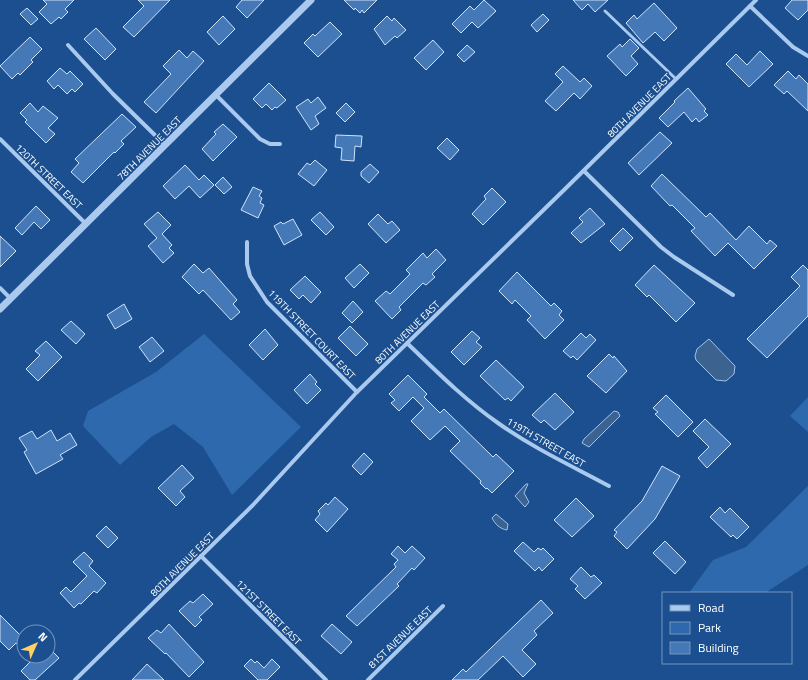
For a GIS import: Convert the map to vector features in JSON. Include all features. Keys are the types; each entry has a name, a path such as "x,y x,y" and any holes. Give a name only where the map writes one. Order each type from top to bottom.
{"street":[{"name":"78TH AVENUE EAST","path":"0,309 311,0"},
{"name":"80TH AVENUE EAST","path":"76,680 254,505 357,392 584,171 756,0"},
{"path":"750,6 793,47 808,56"},
{"path":"68,45 113,94 165,146"},
{"path":"216,95 260,139 270,144 280,144"},
{"name":"120TH STREET EAST","path":"0,139 86,224"},
{"path":"584,171 674,257 733,295"},
{"name":"119TH STREET COURT EAST","path":"247,242 247,264 250,276 267,302 357,392"},
{"path":"0,288 10,298"},
{"name":"119TH STREET EAST","path":"407,343 470,402 499,424 535,447 609,486"},
{"name":"121ST STREET EAST","path":"201,556 326,680"},
{"name":"81ST AVENUE EAST","path":"368,680 443,606"}],"lane":[{"path":"605,11 676,79"}],"green space":[{"path":"204,334 301,427 232,495 203,447 174,424 151,437 120,465 83,426 88,411 156,372"},
{"path":"808,397 808,432 790,416"},
{"path":"808,486 808,565 767,592 690,592 713,560 746,547"}],"shaded area":[{"path":"709,339 735,366 734,374 726,381 716,380 696,360 695,356 697,349"},
{"path":"614,411 618,412 620,416 589,447 582,443 584,439"},
{"path":"526,484 528,484 524,493 529,502 525,507 515,496"},
{"path":"496,514 508,524 507,530 500,527 492,518"}],"building":[{"path":"43,0 74,0 65,9 68,12 61,19 59,17 51,24 39,12 47,4"},
{"path":"138,0 170,0 134,37 123,27 144,6"},
{"path":"242,0 264,0 247,18 236,7"},
{"path":"344,0 377,0 364,13 362,10 360,13 355,8 354,10"},
{"path":"484,0 496,11 478,28 472,22 461,33 452,24 470,6 474,10"},
{"path":"573,0 608,0 595,12 588,4 582,10"},
{"path":"792,0 808,0 808,10 798,20 785,8"},
{"path":"654,3 677,28 664,41 655,32 643,43 626,23 634,15 637,19"},
{"path":"27,8 38,19 31,25 20,14"},
{"path":"543,14 549,20 537,32 531,25"},
{"path":"223,16 235,29 219,45 207,32"},
{"path":"387,16 392,21 394,18 406,30 397,38 395,36 385,45 374,29"},
{"path":"330,22 342,34 318,57 304,43 313,34 315,36"},
{"path":"96,28 116,49 105,60 84,39"},
{"path":"30,37 42,49 31,60 33,62 20,75 18,73 12,79 0,66"},
{"path":"630,39 639,48 631,56 638,64 626,76 607,56 620,44 622,47"},
{"path":"433,40 444,52 426,70 414,58"},
{"path":"467,45 475,52 464,62 457,55"},
{"path":"179,50 187,58 193,51 204,61 156,113 144,102 171,74 163,66"},
{"path":"760,51 773,64 749,87 726,64 736,54 747,65"},
{"path":"563,66 580,82 584,78 592,86 580,99 574,93 556,111 545,101 563,82 555,74"},
{"path":"60,68 67,74 70,71 83,84 75,92 72,89 67,94 58,85 54,89 47,81"},
{"path":"788,71 796,79 799,75 808,84 808,111 787,91 784,94 774,85"},
{"path":"269,83 286,100 277,108 275,107 272,110 266,104 262,108 253,99"},
{"path":"688,88 706,109 704,111 708,115 699,122 696,118 692,122 684,112 668,127 659,118"},
{"path":"318,97 326,108 315,116 319,124 311,130 296,107 308,99 311,103"},
{"path":"30,103 38,112 43,106 58,118 48,128 55,134 46,143 25,122 27,120 20,113"},
{"path":"346,103 355,112 345,122 336,113"},
{"path":"122,114 136,127 121,141 124,144 83,183 71,172 79,163 75,159"},
{"path":"223,124 237,137 213,161 202,149 216,134 214,132"},
{"path":"660,132 672,143 639,175 628,163"},
{"path":"336,135 362,136 361,147 355,146 354,161 341,160 342,148 335,147"},
{"path":"447,138 459,150 450,160 437,148"},
{"path":"315,160 327,170 314,186 298,174 307,163 310,165"},
{"path":"370,164 379,172 369,183 361,176 361,172"},
{"path":"185,165 199,180 204,175 214,185 200,198 189,186 175,199 163,186"},
{"path":"662,174 706,217 710,213 736,240 749,226 767,244 770,240 777,246 754,269 728,243 715,256 691,231 695,228 672,205 670,206 651,186"},
{"path":"223,177 232,187 224,194 215,185"},
{"path":"253,187 262,191 259,196 262,198 260,203 264,205 258,218 241,210"},
{"path":"492,188 506,202 483,225 472,214 486,199 484,196"},
{"path":"36,206 50,220 41,229 34,222 22,235 15,228"},
{"path":"590,208 605,224 581,243 571,233 583,222 579,218"},
{"path":"158,212 171,225 162,234 172,245 169,248 174,253 163,263 148,246 157,238 144,224"},
{"path":"320,212 334,227 326,235 311,220"},
{"path":"378,214 388,224 392,221 400,230 386,243 368,224"},
{"path":"293,219 302,235 284,245 274,226 281,222 283,224"},
{"path":"623,228 633,238 620,251 610,241"},
{"path":"0,236 16,251 0,267"},
{"path":"436,249 446,260 432,274 435,277 426,285 423,283 399,307 401,310 392,319 375,301 386,291 390,294 410,274 406,270 423,253 427,258"},
{"path":"194,264 203,273 209,268 237,300 233,304 240,312 231,320 203,290 199,294 182,277"},
{"path":"360,264 369,273 354,288 345,278"},
{"path":"654,265 695,303 676,322 649,295 647,297 635,285"},
{"path":"803,265 808,270 808,316 767,358 747,339 800,286 791,277"},
{"path":"517,272 551,306 554,303 562,311 559,315 564,320 545,339 527,320 531,316 515,300 512,304 499,291"},
{"path":"305,276 321,292 311,303 303,295 299,299 290,290"},
{"path":"353,301 363,312 352,323 342,313"},
{"path":"124,304 132,319 115,329 107,315"},
{"path":"71,321 85,334 76,344 61,330"},
{"path":"350,326 368,344 356,356 338,338"},
{"path":"265,329 278,345 263,360 249,345"},
{"path":"472,331 480,338 476,342 482,347 464,365 451,352"},
{"path":"581,333 586,338 590,334 596,340 577,360 573,356 571,358 563,351"},
{"path":"152,337 164,351 150,362 139,347"},
{"path":"46,341 62,357 38,381 26,369 40,355 35,351"},
{"path":"609,354 613,358 614,356 627,371 606,393 587,376"},
{"path":"496,360 524,387 511,401 508,398 505,400 480,376"},
{"path":"310,374 317,382 315,384 321,390 307,404 294,390"},
{"path":"408,375 427,394 424,397 440,413 444,409 493,457 496,454 514,471 492,493 480,483 481,481 450,451 460,441 445,426 430,440 411,421 424,408 413,397 399,411 391,403 395,400 389,394"},
{"path":"555,393 574,412 555,430 544,420 541,423 532,415"},
{"path":"666,395 693,422 678,437 655,414 658,412 653,408"},
{"path":"705,419 731,444 707,468 698,458 709,447 693,431"},
{"path":"51,430 57,441 70,433 77,445 60,455 63,459 36,474 24,452 27,450 19,438 32,431 37,439"},
{"path":"364,453 373,462 361,475 352,466"},
{"path":"182,465 194,478 180,491 185,497 176,506 158,488"},
{"path":"662,466 680,476 655,519 627,549 614,536 617,532 614,530 642,501"},
{"path":"335,497 348,509 327,532 315,520 320,514 318,511 326,503 328,505"},
{"path":"576,498 594,516 572,537 554,520"},
{"path":"720,507 725,513 730,508 749,527 737,539 733,535 731,537 710,517"},
{"path":"106,526 118,538 108,548 96,536"},
{"path":"665,541 686,562 675,574 653,553"},
{"path":"523,542 534,552 538,548 541,550 543,548 554,559 542,571 539,567 535,571 514,551"},
{"path":"398,546 405,553 412,546 425,558 414,570 412,568 397,584 399,586 357,626 346,616 396,567 394,564 398,560 391,554"},
{"path":"84,552 93,561 89,566 106,583 97,593 94,591 81,604 79,603 74,608 60,593 66,587 71,592 87,576 73,562"},
{"path":"581,567 591,577 594,575 602,583 585,599 575,589 578,586 570,579"},
{"path":"203,594 213,604 199,617 202,620 195,627 179,611 190,601 193,603"},
{"path":"541,600 553,613 534,631 537,635 522,650 536,664 523,677 503,656 478,680 452,680 463,669 466,672"},
{"path":"0,615 16,631 16,643 9,650 0,641"},
{"path":"169,624 204,662 189,677 166,653 165,654 148,638 157,630 161,633"},
{"path":"332,624 352,642 341,654 321,636"},
{"path":"251,659 255,663 257,661 264,668 272,659 280,667 267,680 258,680 244,666"},
{"path":"28,664 52,664 35,680 30,680 21,671"},
{"path":"147,664 164,680 132,680"}]}
